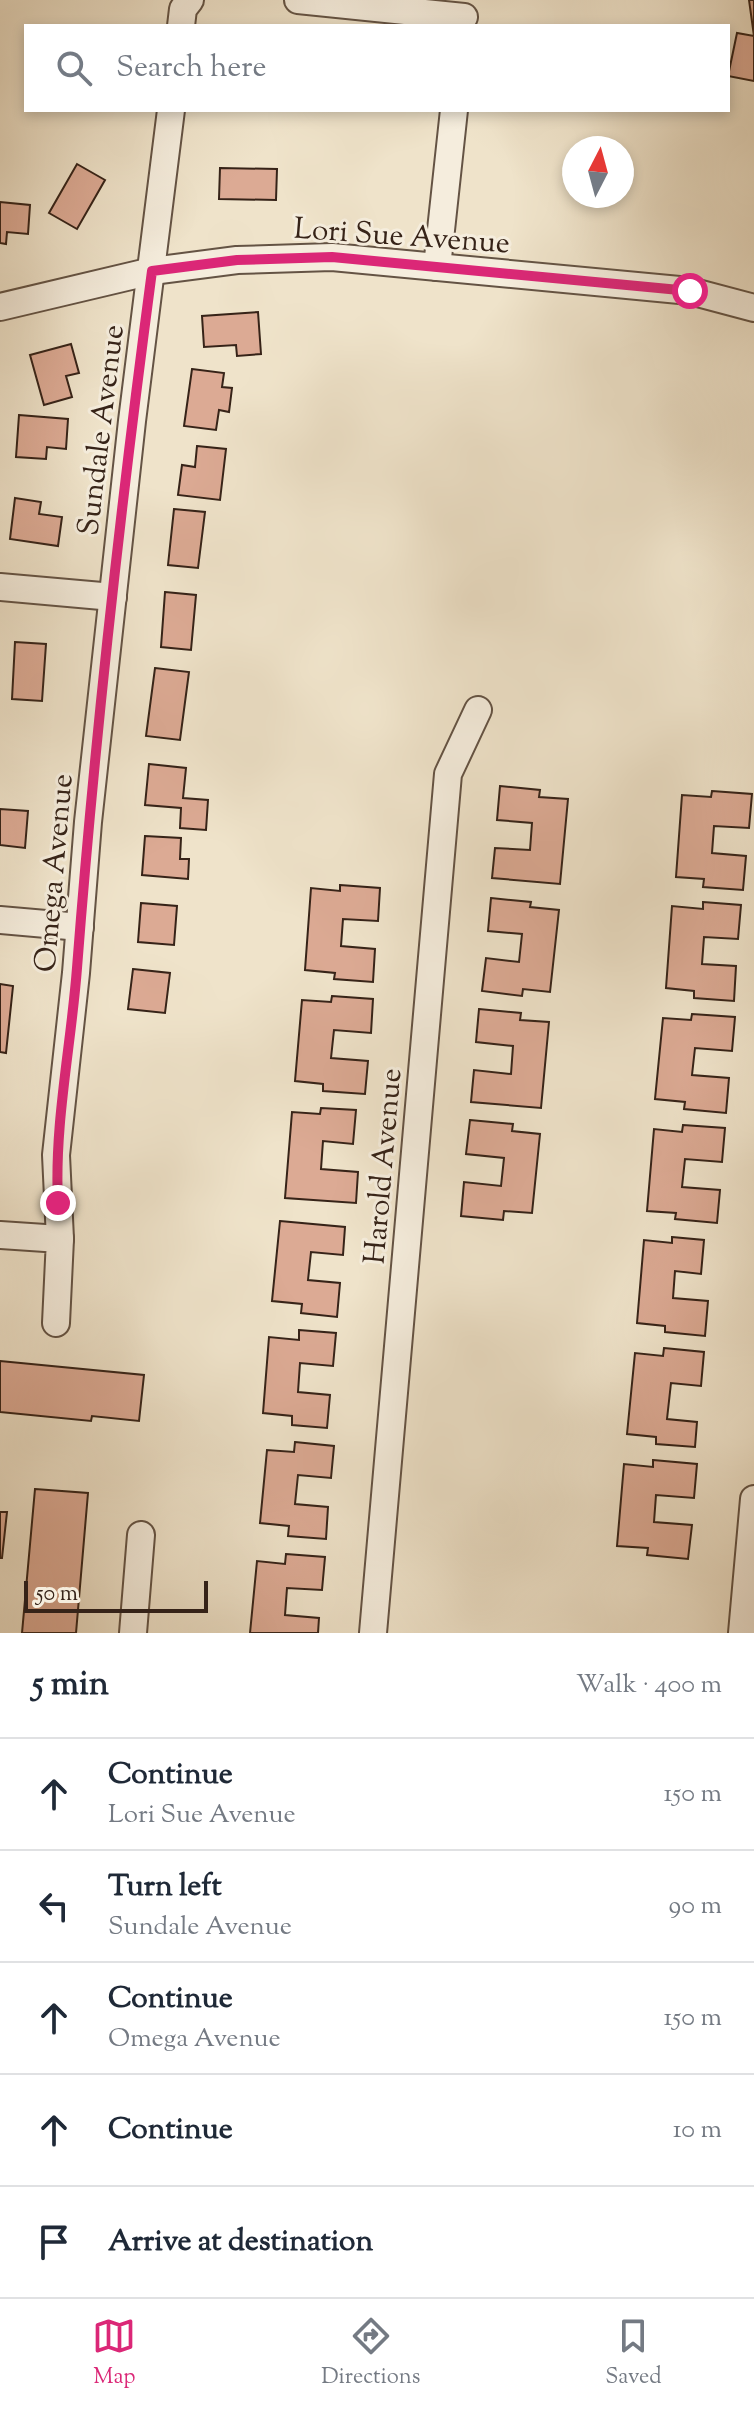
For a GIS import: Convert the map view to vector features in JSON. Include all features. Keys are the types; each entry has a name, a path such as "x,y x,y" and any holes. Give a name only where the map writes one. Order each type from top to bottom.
{"street":[{"path":"181,24 183,9 190,0"},
{"path":"298,0 464,14"},
{"name":"Sundale Avenue","path":"113,597 171,112"},
{"path":"437,267 454,112"},
{"name":"Lori Sue Avenue","path":"0,307 152,271 237,260 332,257 690,291 754,308"},
{"path":"0,587 113,597"},
{"name":"Omega Avenue","path":"56,1323 60,1239 56,1155 113,597"},
{"name":"Harold Avenue","path":"373,1633 448,774 478,710"},
{"path":"0,920 80,927"},
{"path":"0,1235 60,1239"},
{"path":"742,1633 754,1499"},
{"path":"133,1633 141,1535"}],"building":[{"path":"749,0 754,0 754,36"},
{"path":"737,33 754,36 754,81 730,76"},
{"path":"77,164 105,180 77,229 49,213"},
{"path":"220,168 277,169 276,200 219,199"},
{"path":"0,202 30,205 28,234 7,232 6,244 0,243"},
{"path":"258,312 261,354 237,356 236,345 204,347 202,316"},
{"path":"71,344 79,373 66,376 72,397 44,405 30,355"},
{"path":"192,369 224,373 222,387 232,388 229,412 219,410 216,430 184,426"},
{"path":"19,415 68,419 66,449 47,447 46,459 16,457"},
{"path":"197,446 226,449 220,500 178,495 182,465 195,467"},
{"path":"15,498 41,502 39,514 62,517 58,546 10,539"},
{"path":"174,509 205,512 198,568 168,565"},
{"path":"165,592 196,595 191,650 161,647"},
{"path":"15,642 46,644 42,701 12,699"},
{"path":"155,668 189,672 180,740 146,736"},
{"path":"149,764 186,768 183,798 208,800 206,830 180,828 181,808 145,805"},
{"path":"500,786 540,790 539,797 568,799 560,884 492,878 495,848 530,850 532,823 497,820"},
{"path":"712,791 752,794 749,828 714,826 712,853 746,856 743,890 703,887 704,879 676,877 682,795 711,797"},
{"path":"0,809 28,811 25,848 0,845"},
{"path":"145,836 181,838 180,859 189,859 188,879 142,875"},
{"path":"340,885 380,888 378,921 343,919 341,946 375,949 373,982 334,979 335,973 305,970 311,888 340,891"},
{"path":"491,898 531,902 530,907 559,910 550,992 523,989 522,996 482,991 486,958 519,962 522,934 488,931"},
{"path":"703,902 741,905 738,939 704,937 702,964 736,966 734,1001 694,998 694,991 666,988 672,906 703,909"},
{"path":"141,903 177,906 174,945 138,942"},
{"path":"133,969 170,973 165,1013 128,1009"},
{"path":"0,984 13,986 6,1053 0,1052"},
{"path":"332,996 373,999 371,1033 334,1030 331,1058 368,1061 365,1094 323,1091 323,1084 295,1081 302,1000 331,1002"},
{"path":"479,1009 521,1013 520,1020 549,1022 541,1108 471,1102 474,1070 511,1074 513,1046 476,1042"},
{"path":"692,1014 735,1017 732,1051 695,1048 692,1075 729,1078 726,1113 684,1109 685,1102 655,1099 663,1018 691,1020"},
{"path":"321,1108 356,1110 353,1144 323,1141 321,1169 358,1172 356,1203 285,1198 292,1112 320,1114"},
{"path":"470,1120 513,1124 512,1131 540,1134 532,1213 504,1211 503,1220 461,1216 464,1182 501,1186 504,1158 466,1154"},
{"path":"683,1125 725,1128 722,1162 685,1159 682,1187 720,1190 717,1223 675,1219 676,1213 647,1211 654,1129 682,1132"},
{"path":"280,1221 345,1227 343,1255 311,1252 308,1280 340,1283 337,1317 301,1313 302,1304 272,1301"},
{"path":"672,1237 704,1240 701,1274 675,1271 673,1298 708,1301 705,1336 665,1332 665,1326 637,1323 644,1240 672,1243"},
{"path":"299,1330 336,1333 333,1366 300,1363 298,1392 330,1395 327,1428 292,1425 292,1416 263,1413 269,1337 299,1340"},
{"path":"664,1348 704,1352 701,1386 671,1383 667,1419 697,1422 695,1447 656,1444 656,1437 627,1434 635,1353 663,1356"},
{"path":"0,1361 144,1375 139,1421 92,1416 91,1421 0,1412"},
{"path":"295,1442 334,1446 331,1478 298,1475 295,1504 328,1507 326,1539 288,1536 289,1526 260,1523 267,1450 294,1452"},
{"path":"653,1460 697,1464 694,1498 656,1495 654,1522 692,1525 688,1559 647,1555 648,1548 617,1546 624,1464 653,1467"},
{"path":"35,1489 88,1493 76,1633 22,1633"},
{"path":"0,1512 7,1512 2,1558 0,1558"},
{"path":"286,1554 325,1557 322,1590 287,1588 285,1615 319,1618 318,1633 250,1633 257,1561 285,1564"}],"route":[{"path":"58,1203 56,1155 76,973 88,822 132,421 152,271 237,260 332,257 690,291"}]}
